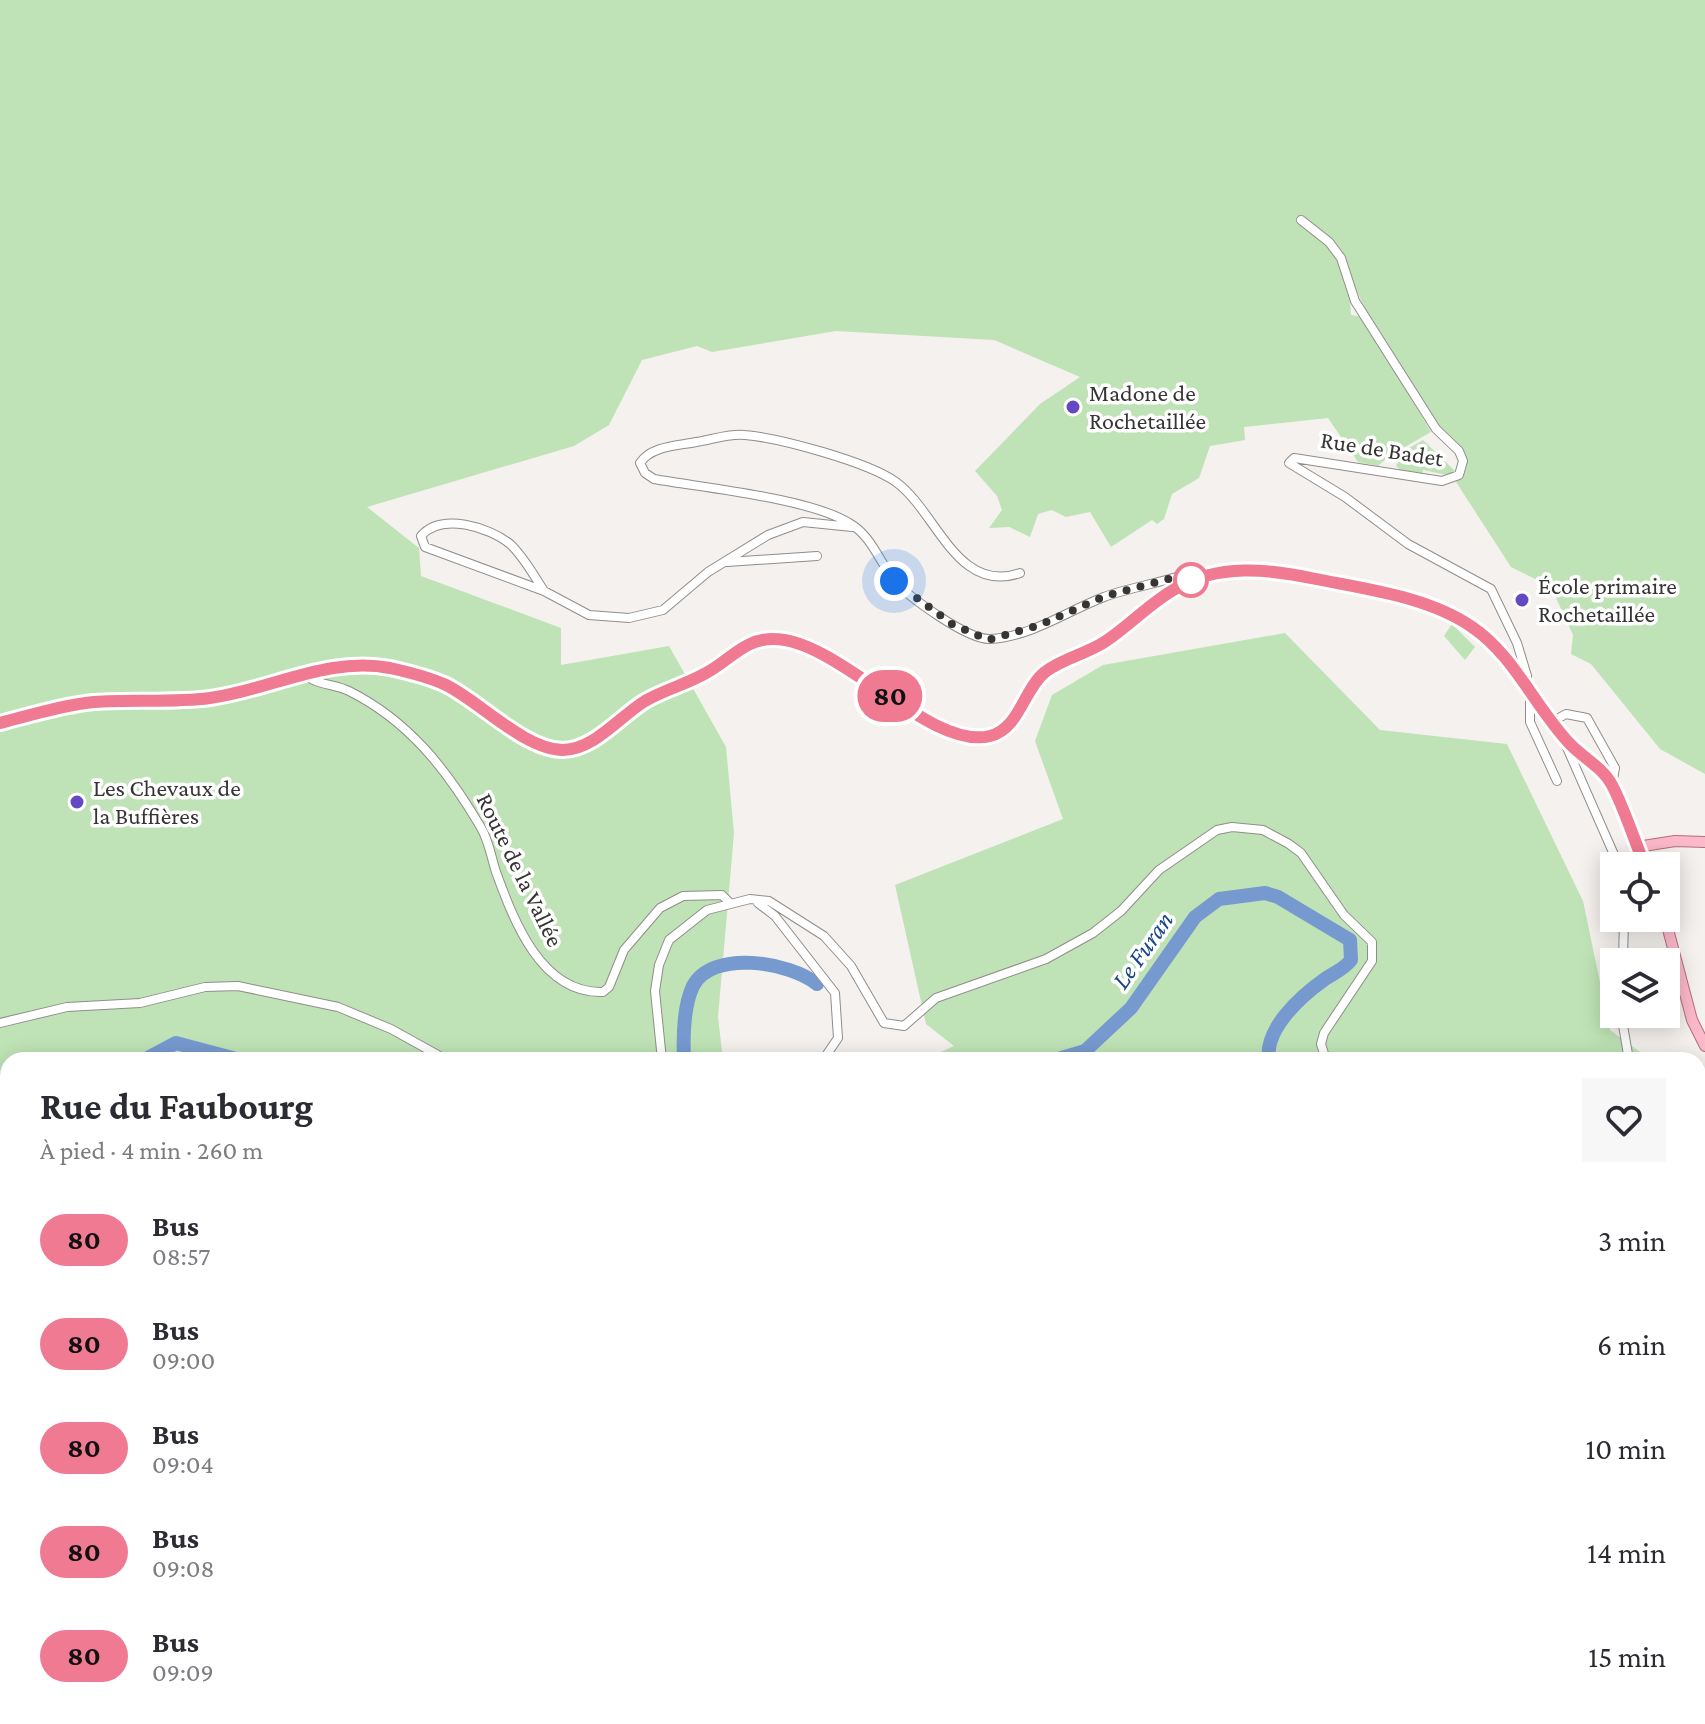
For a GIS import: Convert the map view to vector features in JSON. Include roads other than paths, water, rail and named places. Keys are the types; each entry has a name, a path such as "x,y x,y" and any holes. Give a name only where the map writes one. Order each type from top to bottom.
{"main road":[{"path":"0,723 86,703 173,702 215,697 304,674 366,665 446,685 536,742 568,750 588,744 645,701 709,672 742,647 775,639 792,642 847,669 934,724 962,735 984,738 999,733 1012,722 1029,689 1044,672 1103,643 1172,590 1191,580 1232,571 1262,569 1367,589 1427,606 1470,625 1484,636 1550,723 1601,770 1612,785 1639,852"},
{"path":"1637,847 1675,841 1705,842"},
{"path":"1669,932 1692,1020 1705,1046"}],"street":[{"name":"Rue de Badet","path":"1301,220 1329,242 1341,258 1355,301 1436,429 1459,451 1463,461 1459,475 1442,481 1320,459 1294,458 1289,463 1345,497 1408,544 1491,589 1517,643 1527,676 1523,686"},
{"path":"1020,573 993,578 976,571 950,548 918,501 897,483 862,463 738,435 665,448 646,456 640,463 645,473 654,479 829,513 857,528 894,581 914,598 952,624 988,640 1040,625 1105,596 1180,576 1191,580"},
{"path":"544,591 510,544 491,533 445,523 428,527 421,536 425,547 544,591 589,615 629,618 663,610 723,563 768,535 803,522 857,528"},
{"path":"723,563 817,556"},
{"name":"Route de la Vallée","path":"304,674 310,680 350,692 414,734 483,830 532,951 560,981 579,990 603,992 609,987 624,950 660,908 683,896 722,895 731,904"},
{"path":"1530,696 1527,705 1530,722 1557,781"},
{"path":"1550,723 1566,714 1587,718 1615,768 1612,785"},
{"path":"1560,733 1613,852"},
{"path":"661,1052 655,991 659,965 669,940 707,910 750,899 769,901 824,936 851,966 884,1023 904,1026 936,998 1046,959 1093,933 1121,911 1159,870 1217,830 1232,827 1263,830 1277,835 1301,853 1344,915 1372,942 1372,961 1324,1033 1321,1044 1324,1052"},
{"path":"750,899 775,916 835,993 838,1038 828,1052"},
{"path":"0,1023 67,1007 140,1003 205,987 238,986 338,1007 391,1029 433,1052"},
{"path":"1623,1028 1628,1052"}],"waterway":[{"name":"Le Furan","path":"1082,1052 1131,1008 1195,917 1219,899 1265,893 1278,897 1350,940 1351,960 1305,994 1286,1014 1272,1037 1269,1052"},
{"name":"Le Furan","path":"684,1052 687,1003 693,986 703,974 733,963 752,963 789,970 817,984"},
{"name":"Le Furan","path":"159,1052 176,1043 210,1052"}],"place":[{"name":"Madone de Rochetaillée","path":"1073,407"},
{"name":"École primaire Rochetaillée","path":"1522,600"},
{"name":"Les Chevaux de la Buffières","path":"77,802"}]}
